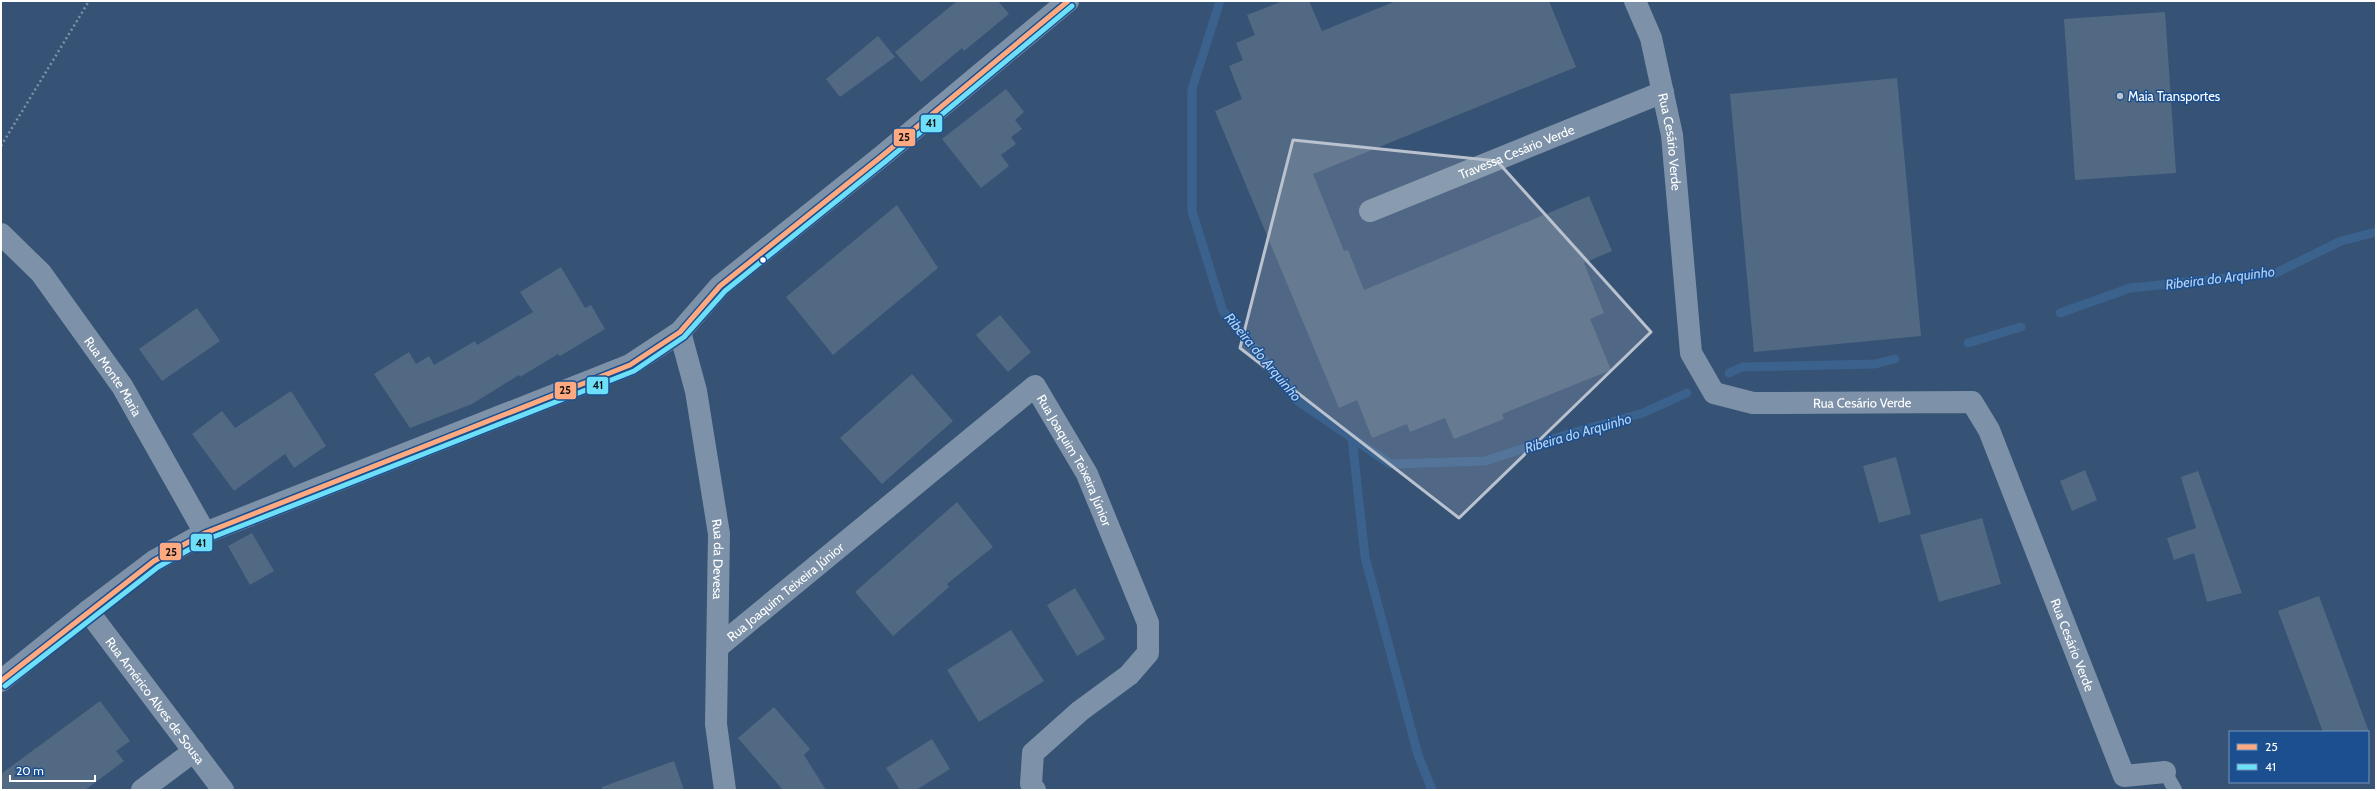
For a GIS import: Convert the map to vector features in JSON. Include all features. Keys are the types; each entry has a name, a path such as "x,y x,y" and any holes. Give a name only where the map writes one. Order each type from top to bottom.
{"street":[{"path":"1,681 88,611 154,562 205,532 630,365 680,332 720,286 888,151 1068,1"},
{"name":"Rua Cesário Verde","path":"1635,1 1651,38 1672,136 1691,353 1714,393 1753,403 1972,402 1989,430 2124,776 2170,781"},
{"name":"Travessa Cesário Verde","path":"1370,211 1663,92"},
{"name":"Rua Monte Maria","path":"1,234 41,273 122,386 205,532"},
{"name":"Rua da Devesa","path":"680,332 696,391 719,534 716,724 725,790"},
{"name":"Rua Joaquim Teixeira Júnior","path":"718,647 1035,386 1087,474 1148,623 1148,653 1128,675 1080,711 1033,753 1031,784 1035,790"},
{"name":"Rua Américo Alves de Sousa","path":"88,611 223,790"},
{"path":"142,790 194,751"}],"path":[{"path":"1,146 90,1"}],"highlighted area":[{"path":"1293,140 1497,161 1651,332 1459,518 1240,348"}],"building":[{"path":"957,1 998,1 1009,14 964,51 962,48 921,82 895,52"},
{"path":"1283,1 1309,1 1322,31 1396,1 1549,1 1576,67 1313,174 1344,251 1348,250 1364,290 1589,196 1612,251 1584,263 1604,313 1590,319 1611,370 1502,414 1504,419 1454,439 1445,418 1410,432 1407,424 1372,438 1357,400 1339,408 1215,111 1242,99 1229,66 1243,60 1236,43 1255,35 1247,15"},
{"name":"Maia Transportes","path":"2165,12 2176,173 2075,180 2064,19"},
{"path":"878,36 895,57 840,97 826,79"},
{"path":"1897,78 1921,336 1754,352 1730,94"},
{"path":"1006,89 1024,112 1015,120 1022,129 1011,137 1016,144 1001,155 1009,166 981,188 942,139"},
{"path":"897,205 938,268 833,355 786,297"},
{"path":"561,267 585,308 591,305 605,329 560,356 558,354 520,377 519,375 472,404 410,428 374,374 409,352 416,364 429,356 434,365 475,341 477,345 533,312 520,292"},
{"path":"197,308 220,341 162,381 139,349"},
{"path":"1000,315 1031,352 1008,372 976,335"},
{"path":"912,374 953,421 882,484 840,438"},
{"path":"291,391 326,446 294,468 285,454 234,491 192,434 222,411 235,428"},
{"path":"1896,457 1911,514 1879,523 1863,466"},
{"path":"2085,470 2097,500 2072,511 2060,481"},
{"path":"2198,471 2242,593 2207,602 2194,553 2174,560 2167,538 2196,528 2181,477"},
{"path":"957,502 993,547 947,584 949,587 893,636 855,592"},
{"path":"1982,518 2001,584 1939,602 1920,535"},
{"path":"252,533 274,571 250,585 228,546"},
{"path":"1075,588 1105,639 1077,656 1047,605"},
{"path":"2319,596 2369,731 2323,731 2278,611"},
{"path":"1011,630 1044,681 979,722 947,670"},
{"path":"100,701 130,741 116,751 124,761 85,790 1,790 1,774"},
{"path":"774,707 810,749 804,755 826,790 783,790 738,738"},
{"path":"932,739 950,769 916,790 900,790 886,768"},
{"path":"674,761 684,790 602,790 602,787"}],"waterway":[{"name":"Ribeira do Arquinho","path":"1220,1 1192,89 1192,211 1223,311 1298,401 1390,464 1485,461 1568,434 1643,413 1687,393"},
{"name":"Ribeira do Arquinho","path":"2060,313 2130,288 2276,273 2341,241 2376,232"},
{"name":"Ribeira do Arquinho","path":"1968,343 2021,327"},
{"name":"Ribeira do Arquinho","path":"1729,373 1742,367 1875,364 1895,359"},
{"path":"1352,438 1365,557 1418,755 1432,790"}],"transit line":[{"name":"25","path":"1,681 154,561 205,533 630,365 680,332 720,286 882,156 1068,1"},
{"name":"41","path":"5,686 158,567 208,539 634,371 684,337 725,291 886,161 1072,6"}],"place":[{"name":"Maia Transportes","path":"2120,96"}]}
